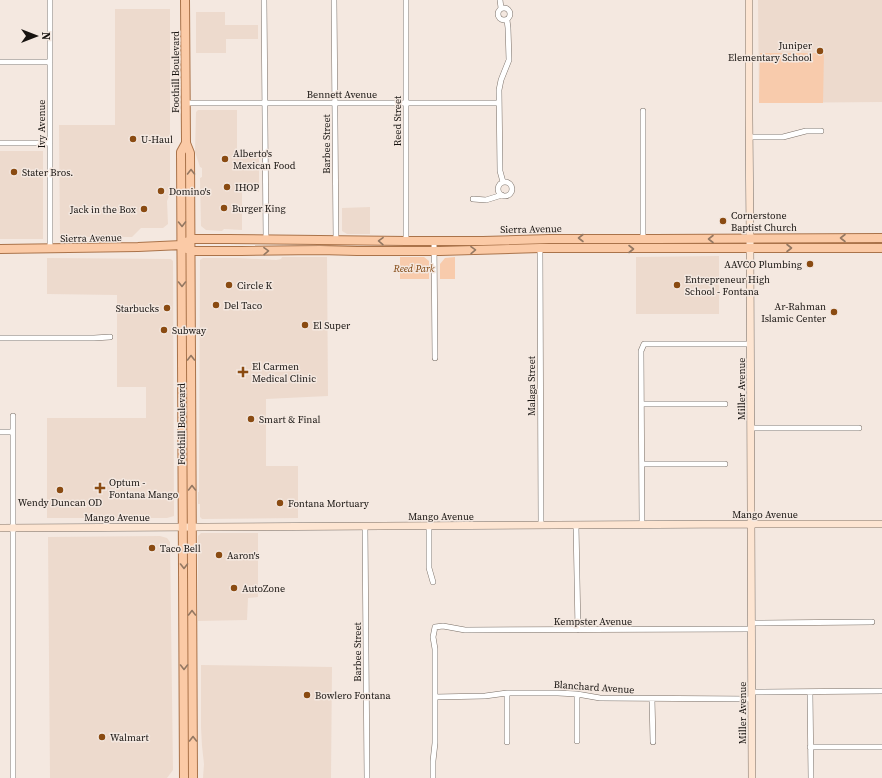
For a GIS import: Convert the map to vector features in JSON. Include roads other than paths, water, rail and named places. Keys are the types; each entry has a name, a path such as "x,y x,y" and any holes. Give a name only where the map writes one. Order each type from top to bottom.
{"main road":[{"name":"Foothill Boulevard","path":"184,778 188,652 191,250 190,152 186,143 185,103 185,0"},
{"name":"Foothill Boulevard","path":"186,143 181,152 188,527 184,625 188,652 193,778"},
{"name":"Sierra Avenue","path":"191,240 266,239 336,241 482,241 542,239 882,238"},
{"path":"182,246 191,240"},
{"name":"Sierra Avenue","path":"0,249 182,246 191,250 241,251 490,250 540,248 882,248"}],"street":[{"name":"Ivy Avenue","path":"50,0 50,248"},
{"path":"264,0 266,239"},
{"name":"Barbee Street","path":"334,0 336,241"},
{"name":"Reed Street","path":"406,0 406,241"},
{"path":"500,0 501,8 497,14 499,18 506,20"},
{"name":"Miller Avenue","path":"749,0 752,778"},
{"path":"501,8 506,8 510,12 510,16 506,20"},
{"path":"503,182 500,171 499,90 501,80 509,60 508,28 506,20"},
{"path":"0,62 50,62"},
{"name":"Bennett Avenue","path":"185,103 499,103"},
{"path":"643,112 644,239"},
{"path":"749,137 783,137 806,131 821,131"},
{"path":"0,143 50,143"},
{"path":"474,199 486,200 510,194 512,190 511,185 503,182"},
{"path":"502,195 498,188 503,182"},
{"path":"434,241 435,358"},
{"name":"Malaga Street","path":"540,248 541,525"},
{"path":"0,338 110,337"},
{"path":"642,524 641,351 644,344 750,344"},
{"path":"642,404 725,404"},
{"path":"13,416 13,778"},
{"path":"751,428 859,428"},
{"path":"0,432 12,432"},
{"path":"642,464 725,464"},
{"name":"Mango Avenue","path":"0,528 882,524"},
{"path":"576,525 578,630"},
{"name":"Barbee Street","path":"365,526 367,778"},
{"path":"429,526 429,568 433,582"},
{"name":"Kempster Avenue","path":"435,697 435,649 433,637 435,627 443,626 465,630 578,630 872,622"},
{"name":"Blanchard Avenue","path":"435,697 480,697 507,692 558,692 600,698 652,699 810,692 882,691"},
{"path":"507,692 507,742"},
{"path":"810,692 810,778"},
{"path":"576,694 577,741"},
{"path":"434,778 433,760 435,743 435,697"},
{"path":"652,699 653,742"},
{"path":"810,747 882,747"}],"place":[{"name":"Juniper Elementary School","path":"820,51"},
{"name":"U-Haul","path":"133,139"},
{"name":"Alberto's Mexican Food","path":"225,159"},
{"name":"Stater Bros.","path":"14,172"},
{"name":"IHOP","path":"227,187"},
{"name":"Domino's","path":"161,191"},
{"name":"Burger King","path":"224,208"},
{"name":"Jack in the Box","path":"144,209"},
{"name":"Cornerstone Baptist Church","path":"723,221"},
{"name":"AAVCO Plumbing","path":"810,264"},
{"name":"Circle K","path":"229,285"},
{"name":"Entrepreneur High School - Fontana","path":"677,285"},
{"name":"Del Taco","path":"216,305"},
{"name":"Starbucks","path":"167,308"},
{"name":"Ar-Rahman Islamic Center","path":"834,312"},
{"name":"El Super","path":"305,325"},
{"name":"Subway","path":"164,330"},
{"name":"El Carmen Medical Clinic","path":"243,372"},
{"name":"Smart & Final","path":"251,419"},
{"name":"Optum - Fontana Mango","path":"100,488"},
{"name":"Wendy Duncan OD","path":"60,490"},
{"name":"Fontana Mortuary","path":"280,503"},
{"name":"Taco Bell","path":"152,548"},
{"name":"Aaron's","path":"219,555"},
{"name":"AutoZone","path":"234,588"},
{"name":"Bowlero Fontana","path":"307,695"},
{"name":"Walmart","path":"102,737"}],"park label":[{"name":"Reed Park","path":"414,268"}]}
